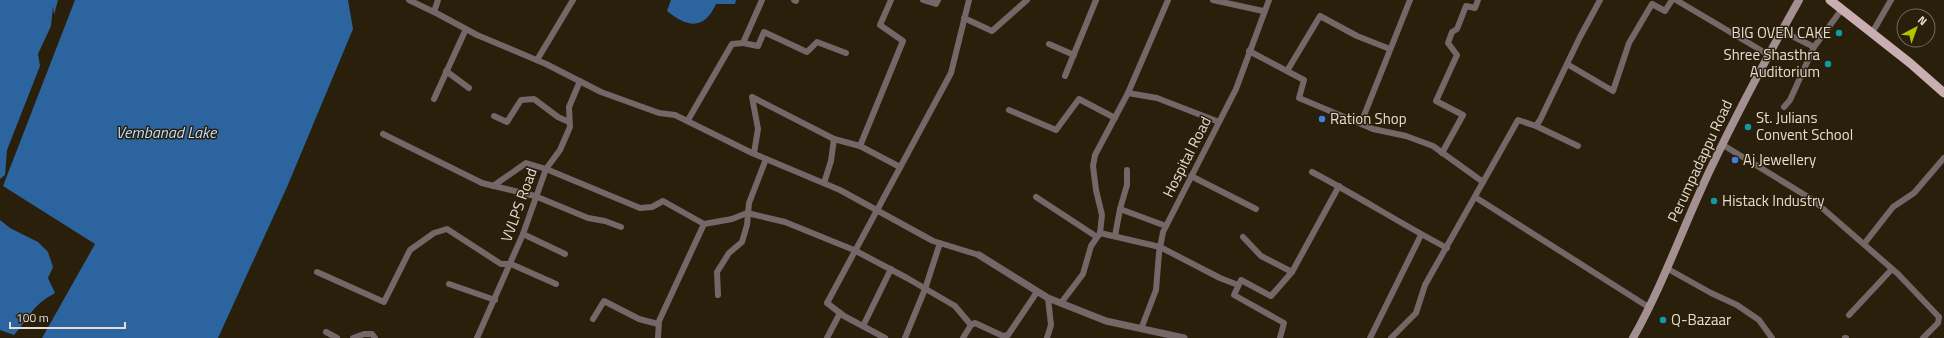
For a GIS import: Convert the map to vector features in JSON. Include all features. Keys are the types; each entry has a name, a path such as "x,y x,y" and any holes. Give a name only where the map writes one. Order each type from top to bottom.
{"main road":[{"name":"Perumpadappu Road","path":"1633,338 1650,308 1668,269 1681,233 1738,111 1799,0"},
{"path":"1830,0 1910,63 1944,93"}],"street":[{"path":"409,0 476,35 537,60 621,100 688,120 766,159 824,183 933,241 979,254 1048,298 1106,321 1179,338"},
{"path":"434,12 438,0"},
{"path":"537,60 573,0"},
{"path":"742,43 762,0"},
{"path":"860,146 903,41 880,26 891,0"},
{"path":"923,0 936,4 938,0"},
{"path":"884,338 840,313 827,303 854,250 951,73 969,0"},
{"path":"964,18 992,31 1028,0"},
{"path":"1065,76 1096,0"},
{"path":"1061,303 1083,274 1092,246 1098,235 1102,215 1096,190 1093,166 1094,155 1128,93 1168,0"},
{"path":"1213,0 1263,11"},
{"name":"Hospital Road","path":"1141,329 1156,290 1160,247 1166,226 1236,89 1263,11 1269,0"},
{"path":"1361,123 1410,0"},
{"path":"1442,153 1464,115 1436,100 1457,55 1448,43 1452,32 1457,29 1466,6 1475,8 1478,0"},
{"path":"1536,126 1600,0"},
{"path":"1567,64 1613,91 1629,43 1652,4 1664,10 1672,0"},
{"path":"1676,0 1769,55"},
{"path":"1872,33 1891,0"},
{"path":"1784,107 1790,100 1814,47 1842,9"},
{"path":"1287,71 1320,16 1357,36 1390,49"},
{"path":"434,99 466,29"},
{"path":"1782,31 1814,47"},
{"path":"688,120 732,44 742,43 758,46 764,32 807,52 817,42 846,53"},
{"path":"1049,44 1074,55"},
{"path":"1249,51 1304,80 1299,98 1373,128 1433,146 1483,182"},
{"path":"446,71 469,88"},
{"name":"VVLPS Road","path":"477,338 511,264 546,169 560,150 570,127 569,107 580,81"},
{"path":"1128,93 1157,98 1219,122"},
{"path":"754,153 758,129 752,96 834,140 860,146 900,167"},
{"path":"494,116 507,122 521,100 534,99 558,117 569,122"},
{"path":"1008,110 1056,130 1079,99 1115,118"},
{"path":"1391,338 1416,313 1425,285 1518,120 1536,126 1578,146"},
{"path":"383,134 482,183 535,196 588,218 605,221 621,227"},
{"path":"824,183 832,161 834,140"},
{"path":"1722,145 1800,190 1892,269 1939,317 1938,323 1923,338"},
{"path":"1864,244 1893,207 1914,193 1944,158"},
{"path":"718,295 718,272 729,252 742,242 747,225 749,203 766,159"},
{"path":"493,186 526,163 546,169 640,208 652,207 663,201 704,224 732,219 747,213 785,222 854,250 891,269 955,306 971,325"},
{"path":"1115,236 1120,209 1127,185 1128,170"},
{"path":"1312,172 1339,186 1421,235 1447,248"},
{"path":"1191,176 1256,209"},
{"path":"1280,338 1284,323 1234,295 1241,280 1271,296 1292,272 1339,186"},
{"path":"1036,197 1098,235 1115,236 1160,247 1220,278 1238,285"},
{"path":"1475,198 1650,308"},
{"path":"1120,209 1166,226"},
{"path":"658,338 658,324 704,224"},
{"path":"317,272 384,302 410,250 434,233 447,230 500,264 511,264 556,284"},
{"path":"523,234 565,254"},
{"path":"1370,338 1421,235"},
{"path":"1242,237 1261,256 1292,272"},
{"path":"905,338 925,289 940,243"},
{"path":"863,326 891,269"},
{"path":"1668,269 1737,305 1758,320 1772,338"},
{"path":"1849,315 1892,269"},
{"path":"449,284 495,300"},
{"path":"971,325 975,324 1003,336 1010,336 1037,292"},
{"path":"1047,338 1051,325 1048,298"},
{"path":"593,319 604,301 639,319 658,324"},
{"path":"828,338 840,313"},
{"path":"963,338 971,325"},
{"path":"326,332 337,338"},
{"path":"353,338 364,334 372,334 375,338"}],"water":[{"path":"0,0 58,0 54,15 53,6 51,26 38,54 40,66 7,150 5,175 0,179"},
{"name":"Vembanad Lake","path":"75,0 348,0 353,29 287,187 218,338 42,338 95,244 3,186"},
{"path":"671,0 736,0 735,4 716,4 706,19 694,24 681,20 667,11"},
{"path":"0,220 10,228 38,242 48,252 53,267 48,278 55,293 36,307 14,335 0,330"}],"place":[{"name":"BIG OVEN CAKE","path":"1839,33"},
{"name":"Shree Shasthra Auditorium","path":"1828,64"},
{"name":"Ration Shop","path":"1322,119"},
{"name":"St. Julians Convent School","path":"1748,127"},
{"name":"Aj Jewellery","path":"1735,160"},
{"name":"Histack Industry","path":"1714,201"},
{"name":"Q-Bazaar","path":"1663,320"}]}
